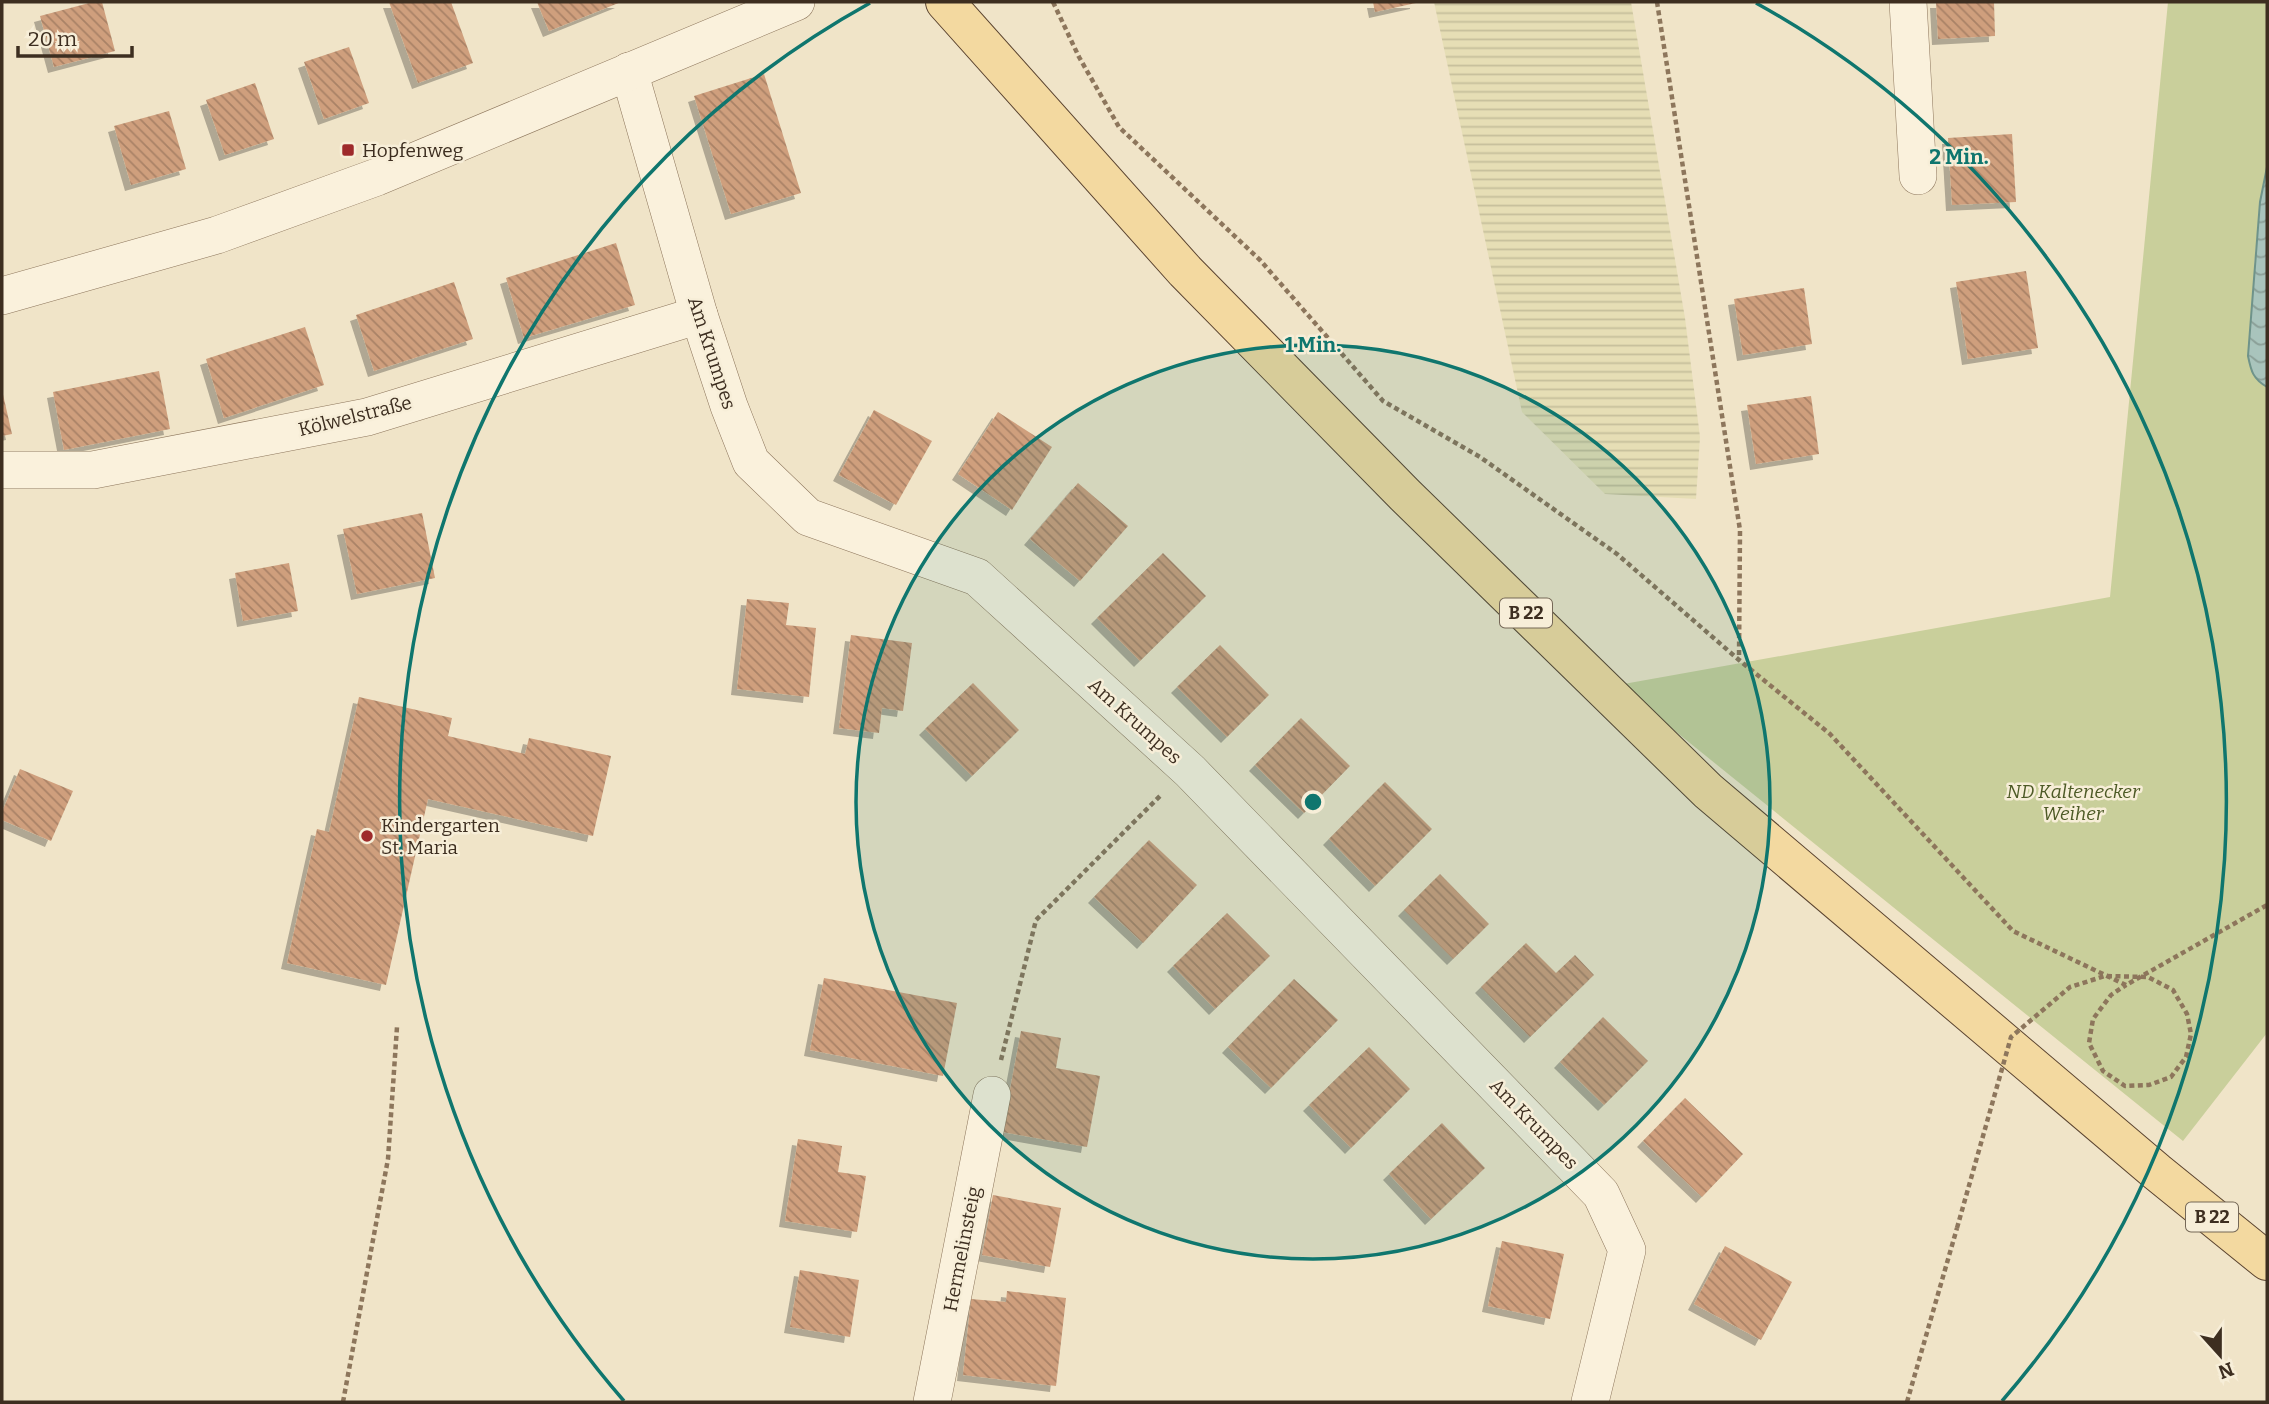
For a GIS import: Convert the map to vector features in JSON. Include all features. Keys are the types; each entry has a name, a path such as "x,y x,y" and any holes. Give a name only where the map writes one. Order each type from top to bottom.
{"main road":[{"name":"B 22","path":"945,2 1185,271 1415,504 1708,791 2146,1163 2267,1261"}],"street":[{"path":"2,296 217,234 340,191 796,2"},
{"path":"1908,2 1918,176"},
{"name":"Am Krumpes","path":"629,71 699,315 751,462 808,517 977,577 1190,771 1601,1194 1627,1250 1590,1402"},
{"name":"Kölwelstraße","path":"2,470 93,470 367,417 699,315"},
{"name":"Hermelinsteig","path":"932,1402 992,1095"}],"path":[{"path":"1053,2 1079,57 1119,127 1260,260 1383,401 1480,457 1617,554 1739,660 1830,734 2013,931 2126,985"},
{"path":"1657,2 1740,530 1739,660"},
{"path":"992,1095 1036,920 1163,793 1190,771"},
{"path":"1907,1402 2011,1037 2070,986 2105,976 2148,977 2173,990 2187,1014 2191,1034 2186,1057 2171,1077 2149,1085 2125,1086 2104,1071 2089,1043 2093,1018 2111,995 2126,985 2267,905"},
{"path":"343,1402 388,1159 397,1027"}],"shaded area":[{"path":"1434,2 1631,2 1685,318 1700,437 1696,499 1605,494 1522,412"}],"green space":[{"name":"ND Kaltenecker Weiher","path":"2168,2 2267,2 2267,167 2260,202 2254,268 2259,382 2267,387 2267,1033 2183,1141 1618,685 2110,597"}],"water":[{"path":"2267,167 2267,387 2253,374 2248,356 2260,202"}],"building":[{"path":"102,2 115,51 54,67 40,16"},
{"path":"389,2 451,2 473,63 418,83"},
{"path":"537,2 621,2 549,31"},
{"path":"1373,2 1416,2 1416,3 1375,12"},
{"path":"1936,2 1994,2 1995,36 1938,39"},
{"path":"349,47 369,103 324,119 304,62"},
{"path":"764,74 801,193 731,214 694,96"},
{"path":"255,83 274,139 225,155 206,100"},
{"path":"169,111 186,169 131,185 114,126"},
{"path":"2012,134 2016,202 1952,205 1948,138"},
{"path":"616,243 635,305 524,338 506,278"},
{"path":"2026,271 2038,348 1968,359 1956,282"},
{"path":"454,282 473,339 374,371 356,315"},
{"path":"1804,288 1812,344 1743,355 1734,299"},
{"path":"305,327 324,385 224,418 206,359"},
{"path":"159,371 170,429 64,450 53,392"},
{"path":"2,390 12,434 2,436"},
{"path":"1811,396 1819,454 1756,464 1747,405"},
{"path":"874,410 932,441 896,505 839,475"},
{"path":"998,412 1052,447 1012,510 958,474"},
{"path":"1078,483 1128,526 1080,581 1030,539"},
{"path":"422,513 435,578 357,594 343,529"},
{"path":"1163,553 1206,596 1140,661 1097,618"},
{"path":"289,563 298,611 243,621 235,573"},
{"path":"747,599 789,603 786,625 816,628 809,697 737,689"},
{"path":"851,635 912,643 903,711 882,708 879,733 839,728"},
{"path":"1220,645 1269,695 1227,737 1177,687"},
{"path":"973,683 1019,730 972,776 925,729"},
{"path":"359,697 452,718 448,736 525,754 529,738 611,756 593,836 428,799 386,985 287,963 317,829 329,832"},
{"path":"1301,718 1350,766 1304,813 1255,765"},
{"path":"20,769 73,791 51,841 2,820 2,812"},
{"path":"1385,782 1432,829 1375,886 1329,839"},
{"path":"1149,840 1197,885 1143,943 1094,897"},
{"path":"1440,874 1489,924 1453,959 1404,910"},
{"path":"1227,913 1270,956 1215,1009 1173,966"},
{"path":"1526,943 1556,973 1575,955 1594,975 1530,1037 1481,987"},
{"path":"824,978 957,1003 943,1076 810,1050"},
{"path":"1294,979 1338,1020 1271,1088 1228,1047"},
{"path":"1603,1017 1648,1061 1604,1105 1560,1062"},
{"path":"1021,1031 1061,1038 1056,1068 1100,1076 1087,1147 1002,1132"},
{"path":"1369,1047 1410,1089 1351,1148 1309,1105"},
{"path":"1685,1098 1743,1154 1702,1197 1643,1141"},
{"path":"1442,1123 1485,1168 1431,1219 1389,1174"},
{"path":"798,1139 842,1146 838,1172 866,1176 857,1232 785,1221"},
{"path":"993,1195 1061,1208 1050,1267 982,1255"},
{"path":"1502,1241 1564,1254 1550,1319 1488,1306"},
{"path":"1725,1246 1792,1282 1761,1340 1694,1304"},
{"path":"800,1270 859,1280 850,1337 790,1327"},
{"path":"1007,1291 1066,1298 1056,1386 963,1375 971,1299 1006,1302"}],"place":[{"name":"Hopfenweg","path":"348,150"},
{"name":"Kindergarten St. Maria","path":"367,836"}]}
